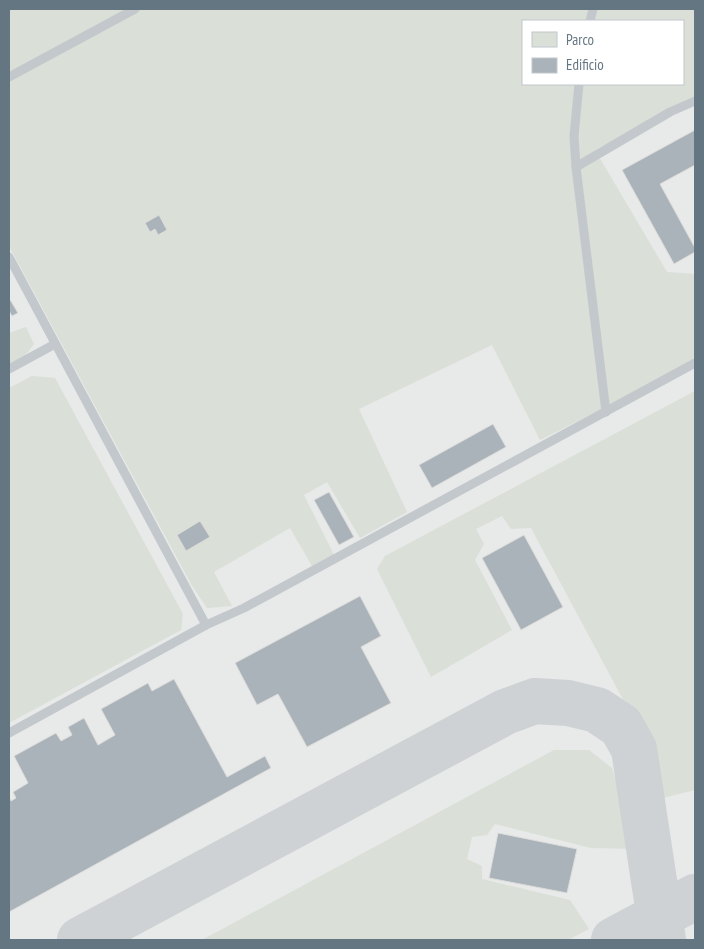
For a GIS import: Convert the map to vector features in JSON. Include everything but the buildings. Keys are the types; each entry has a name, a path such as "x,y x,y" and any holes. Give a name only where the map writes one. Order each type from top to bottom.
{"lane":[{"path":"9,77 135,9"},
{"path":"579,85 574,136 576,167 606,412"},
{"path":"576,167 670,112 695,101"},
{"path":"9,257 206,625"},
{"path":"9,368 55,344"},
{"path":"9,732 206,625 244,608 695,364"}],"shaded area":[{"path":"9,9 695,9 695,940 9,940"}],"green space":[{"path":"9,9 695,9 695,98 595,150 667,272 695,274 695,358 624,398 540,440 492,345 359,409 407,512 360,538 327,482 304,495 334,555 312,566 290,528 214,572 232,606 207,608 191,584 9,246"},
{"path":"26,327 34,344 24,357 9,364 9,333"},
{"path":"32,376 55,378 183,614 181,630 9,723 9,388"},
{"path":"695,391 695,790 659,799 633,718 531,528 511,529 502,516 476,529 484,544 475,560 512,630 431,677 377,569 385,556"},
{"path":"554,750 589,750 612,768 636,849 591,848 495,824 487,835 472,837 467,859 482,866 482,879 570,900 589,929 568,940 202,940"}],"taxiway":[{"path":"80,940 505,712 535,701 568,703 597,710 621,726 634,749 663,940"},
{"path":"614,940 695,897"}]}
